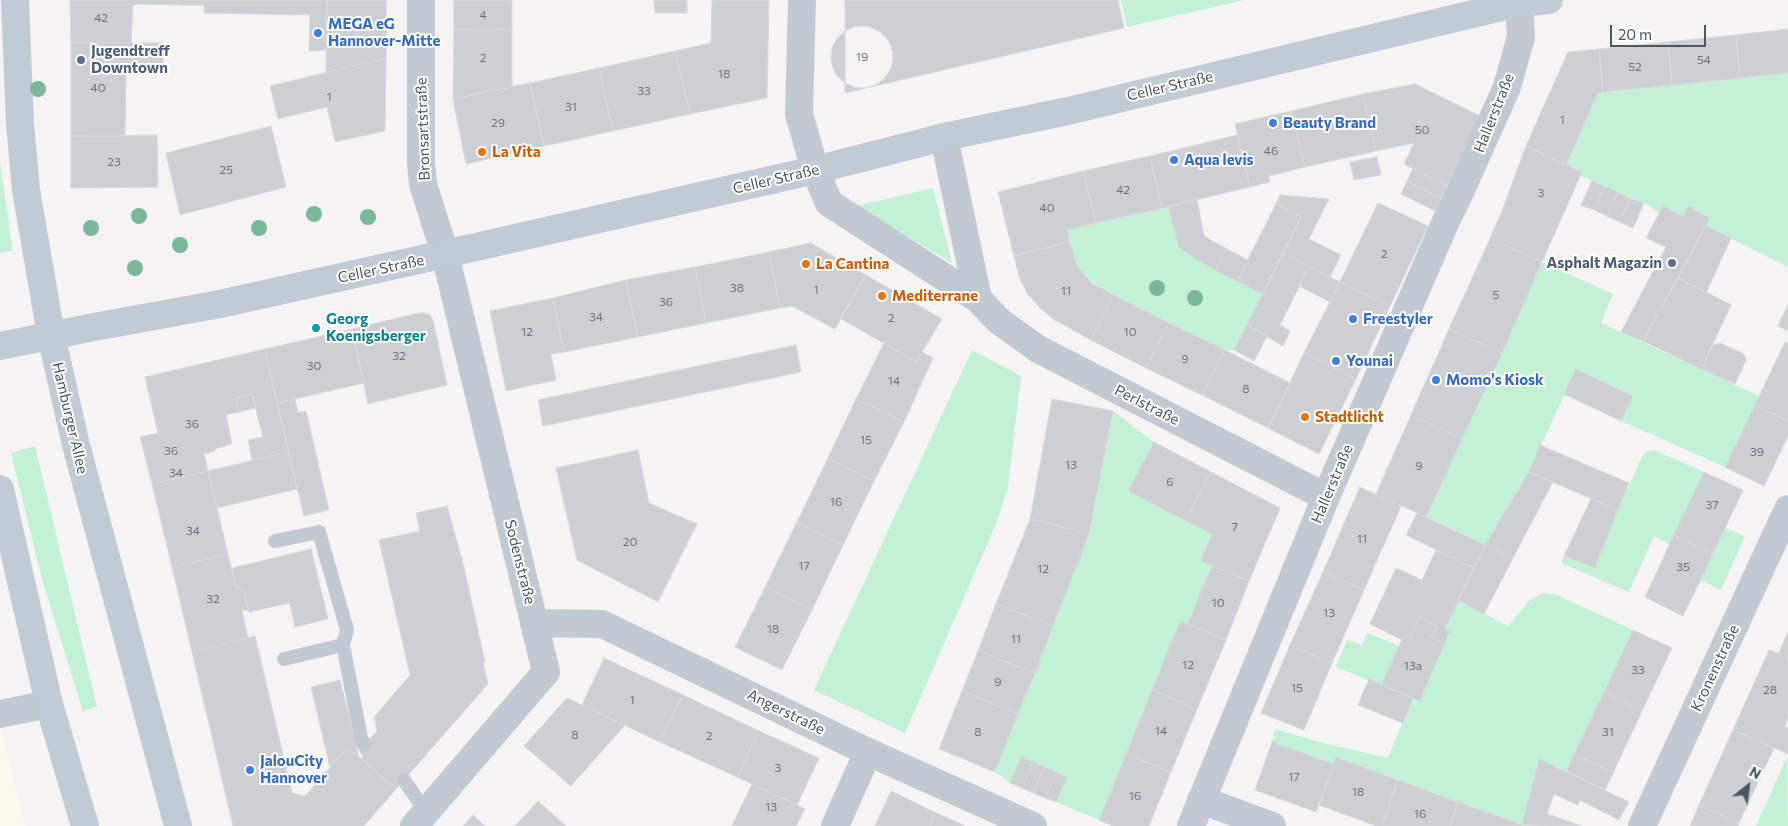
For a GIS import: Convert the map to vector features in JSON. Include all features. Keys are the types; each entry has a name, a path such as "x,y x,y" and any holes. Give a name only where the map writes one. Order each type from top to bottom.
{"street":[{"name":"Hamburger Allee","path":"15,0 14,26 26,190 51,335 76,445 178,826"},
{"name":"Bronsartstraße","path":"421,0 421,164 423,184 445,254"},
{"name":"Perlstraße","path":"802,0 799,114 815,170 829,203 978,300 999,321 1038,349 1326,497"},
{"name":"Celler Straße","path":"0,346 220,304 445,254 1068,111 1519,3 1549,0"},
{"name":"Hallerstraße","path":"1191,826 1326,497 1446,221 1507,87 1521,37 1519,3"},
{"path":"944,138 978,300"},
{"name":"Sodenstraße","path":"420,819 546,672 445,254"},
{"path":"0,489 49,704 85,826"},
{"name":"Kronenstraße","path":"1642,826 1788,509"},
{"name":"Angerstraße","path":"534,623 602,624 868,752 1033,826"},
{"path":"0,714 49,704"},
{"path":"835,826 868,752"},
{"path":"1201,800 1272,826"}],"lane":[{"path":"275,541 319,532 347,630 343,645 364,745"},
{"path":"284,659 343,645"},
{"path":"404,780 420,819"}],"shaded area":[{"path":"0,724 8,757 25,826 0,826"}],"green space":[{"path":"1121,0 1244,0 1127,27"},
{"path":"1788,73 1788,267 1706,226 1710,218 1688,206 1683,216 1663,207 1660,213 1644,203 1581,176 1582,172 1566,165 1598,93"},
{"path":"0,162 13,251 0,253"},
{"path":"933,188 952,263 856,206"},
{"path":"1168,206 1179,248 1216,271 1263,294 1234,350 1225,350 1103,290 1084,275 1077,266 1067,230"},
{"path":"1542,262 1613,294 1601,323 1759,396 1725,467 1621,421 1633,396 1576,369 1529,472 1485,545 1426,517"},
{"path":"972,350 1021,376 1008,487 996,524 905,733 814,690"},
{"path":"1113,411 1154,442 1128,491 1212,534 1201,560 1212,566 1188,624 1180,621 1099,820 1056,802 1067,777 1021,758 1010,783 995,772 1089,534"},
{"path":"35,446 97,707 83,711 43,583 11,453"},
{"path":"1654,450 1704,472 1670,545 1654,536 1629,592 1561,563 1564,556 1595,568 1644,452"},
{"path":"1725,528 1745,536 1721,590 1700,580"},
{"path":"1543,593 1557,595 1633,630 1566,771 1540,760 1522,825 1336,757 1334,764 1272,742 1275,729 1323,743 1388,758 1413,698 1420,701 1450,632 1445,629 1458,600 1508,626 1530,600"},
{"path":"1367,633 1399,646 1381,685 1336,667 1347,640 1362,645"},
{"path":"1787,757 1788,826 1756,826"}],"building":[{"path":"70,0 179,0 179,5 133,5 131,43 71,42"},
{"path":"179,0 204,0 204,5 179,5"},
{"name":"MEGA eG Hannover-Mitte","path":"204,0 327,0 326,50 309,51 310,15 204,13"},
{"path":"327,0 386,0 386,58 326,72"},
{"path":"454,0 512,0 512,29 454,30"},
{"path":"654,0 687,0 687,13 655,13"},
{"path":"712,0 769,0 767,98 690,114 675,51 711,43"},
{"path":"845,0 1118,0 1124,28 845,93"},
{"path":"862,26 874,28 884,35 891,45 893,57 891,69 884,79 874,86 862,88 850,86 840,79 833,69 831,57 833,45 840,35 850,28"},
{"path":"512,29 512,87 453,99 454,30"},
{"path":"1788,29 1788,73 1740,78 1736,35"},
{"path":"1736,35 1740,78 1672,85 1668,42"},
{"path":"71,42 163,43 163,74 126,73 125,136 71,136"},
{"path":"1668,42 1672,85 1603,92 1599,49"},
{"path":"1599,49 1603,92 1598,93 1566,165 1526,146 1568,52"},
{"path":"675,51 690,114 613,131 599,68"},
{"path":"386,58 385,131 335,142 327,107 278,119 270,86"},
{"path":"599,68 613,131 544,146 530,83"},
{"path":"530,83 544,146 466,164 453,99"},
{"path":"1415,84 1480,116 1447,186 1404,164 1414,143 1376,151 1363,94"},
{"path":"1363,94 1376,151 1305,167 1291,111"},
{"path":"1291,111 1305,167 1269,176 1270,182 1250,187 1235,124"},
{"path":"271,126 286,187 180,215 166,153"},
{"path":"157,135 158,187 71,188 71,136"},
{"path":"1237,135 1250,187 1162,208 1150,156"},
{"path":"1526,146 1582,172 1542,262 1490,239"},
{"path":"1150,156 1162,208 1096,223 1083,171"},
{"path":"1377,157 1381,175 1354,180 1350,162"},
{"path":"1413,169 1447,186 1441,198 1407,181"},
{"path":"1083,171 1096,223 1067,230 1070,242 1014,256 998,192"},
{"path":"1407,181 1441,198 1435,211 1401,194"},
{"path":"1592,181 1605,186 1594,210 1581,205"},
{"path":"1605,186 1618,192 1607,216 1594,210"},
{"path":"1618,192 1630,198 1620,222 1607,216"},
{"path":"1280,195 1329,199 1309,239 1341,255 1330,277 1282,254 1301,217 1276,204"},
{"path":"1630,198 1644,203 1633,228 1620,222"},
{"path":"1197,199 1204,236 1227,249 1216,271 1179,248 1168,206"},
{"path":"1378,203 1428,226 1390,306 1340,282"},
{"path":"1276,204 1301,217 1263,294 1237,281"},
{"name":"Asphalt Magazin","path":"1663,206 1683,216 1688,206 1710,218 1643,341 1621,332 1666,247 1646,238"},
{"path":"1706,226 1731,238 1706,293 1678,278"},
{"path":"1490,239 1542,262 1502,353 1449,329"},
{"path":"1070,242 1077,266 1084,275 1093,284 1113,295 1091,340 1055,320 1040,308 1027,293 1019,276 1014,256"},
{"path":"811,243 866,275 835,329 792,306 780,308 769,252"},
{"path":"1227,249 1248,260 1237,281 1216,271"},
{"path":"769,252 780,308 706,323 695,267"},
{"path":"1282,254 1309,267 1280,325 1290,331 1283,346 1247,325"},
{"path":"695,267 706,323 638,337 626,280"},
{"path":"1309,267 1340,282 1330,302 1299,286"},
{"path":"866,275 942,319 916,362 840,318"},
{"path":"1678,278 1731,305 1701,369 1643,341"},
{"path":"626,280 638,337 564,352 553,298"},
{"path":"1340,282 1390,306 1356,379 1304,353"},
{"path":"1113,295 1169,323 1146,368 1091,340"},
{"path":"553,298 564,352 551,354 556,380 506,391 490,311"},
{"path":"1788,305 1788,331 1778,326"},
{"path":"419,313 430,315 433,320 447,385 368,404 352,329"},
{"path":"1169,323 1225,350 1202,395 1146,368"},
{"path":"1247,325 1267,336 1254,361 1234,350"},
{"path":"352,329 364,383 277,403 265,349"},
{"path":"1449,329 1502,353 1462,439 1411,415"},
{"path":"1785,342 1788,344 1788,421 1755,405"},
{"path":"884,343 916,362 922,352 933,358 904,422 856,399"},
{"path":"1720,343 1744,354 1746,360 1735,384 1701,369 1713,345"},
{"path":"796,345 801,372 543,426 538,400"},
{"path":"265,349 288,452 252,460 248,440 263,437 252,394 236,398 239,412 226,415 232,444 204,454 208,471 152,484 140,437 158,433 145,377"},
{"path":"1225,350 1290,383 1268,428 1202,395"},
{"path":"1304,353 1356,379 1319,454 1268,428"},
{"path":"1576,369 1633,396 1621,421 1564,394"},
{"path":"252,394 256,408 239,412 236,398"},
{"path":"295,399 298,413 306,411 329,510 304,516 277,403"},
{"path":"856,399 904,422 874,481 828,458"},
{"path":"1052,399 1113,411 1089,534 1030,519"},
{"path":"1755,405 1788,421 1788,436 1764,486 1725,467"},
{"path":"1411,415 1462,439 1426,517 1376,494"},
{"path":"1154,442 1211,472 1186,521 1128,491"},
{"path":"1540,445 1629,483 1618,510 1529,472"},
{"path":"638,450 649,503 697,524 658,602 577,560 556,468"},
{"path":"288,452 297,489 217,508 208,471"},
{"path":"828,458 874,481 843,545 797,522"},
{"path":"208,471 228,554 172,567 152,484"},
{"path":"1211,472 1280,508 1249,581 1201,561 1212,534 1186,521"},
{"path":"1529,472 1553,482 1513,558 1485,545"},
{"path":"1704,472 1743,490 1713,554 1674,535"},
{"path":"1360,487 1401,506 1364,590 1323,572"},
{"path":"1591,499 1618,510 1595,568 1564,556"},
{"path":"447,506 463,563 485,662 483,663 488,684 396,789 361,759 363,757 359,750 377,731 374,717 410,675 379,540 420,531 416,513"},
{"path":"1417,513 1485,545 1474,568 1406,535"},
{"path":"1030,519 1089,534 1053,626 996,604"},
{"path":"797,522 843,545 812,610 765,587"},
{"path":"1674,535 1713,554 1683,616 1645,597"},
{"path":"1485,545 1513,558 1484,614 1458,600"},
{"path":"311,549 328,619 295,627 290,603 249,612 243,588 236,587 232,568"},
{"path":"1436,550 1474,568 1445,629 1450,631 1445,643 1431,637 1437,626 1419,617 1410,637 1404,635 1402,640 1370,624 1396,568 1422,580"},
{"path":"228,554 236,587 243,588 248,610 242,611 248,638 192,652 172,567"},
{"path":"1212,566 1249,581 1226,640 1188,624"},
{"path":"1323,572 1364,590 1332,663 1290,645"},
{"path":"765,587 812,610 782,670 735,647"},
{"path":"996,604 1053,626 1035,673 978,651"},
{"path":"1419,617 1437,626 1431,637 1445,643 1420,701 1381,685 1404,635 1410,637"},
{"path":"1180,621 1226,640 1197,709 1152,690"},
{"path":"1633,630 1672,648 1642,711 1604,692"},
{"path":"1788,632 1788,658 1769,650 1779,653"},
{"path":"255,636 292,793 305,796 348,747 396,789 364,826 233,826 192,652"},
{"path":"1290,645 1332,663 1304,730 1261,713"},
{"path":"1769,650 1788,658 1788,718 1785,726 1788,728 1788,754 1733,730"},
{"path":"978,651 1035,673 1018,714 962,691"},
{"path":"604,658 683,695 660,742 582,705"},
{"path":"1369,679 1413,698 1403,723 1358,705"},
{"path":"340,680 359,757 348,747 330,767 311,687"},
{"path":"1152,690 1197,709 1171,772 1126,754"},
{"path":"962,691 1018,714 995,772 939,749"},
{"path":"1604,692 1642,711 1613,773 1574,754"},
{"path":"683,695 759,731 737,777 660,742"},
{"path":"567,698 625,725 571,786 524,746"},
{"path":"1733,730 1774,748 1739,823 1699,805"},
{"path":"759,731 819,758 797,805 737,777"},
{"path":"1272,742 1334,764 1316,812 1255,790"},
{"path":"1126,754 1171,772 1149,826 1113,826 1099,820"},
{"path":"1574,754 1613,773 1605,790 1566,771"},
{"path":"1021,757 1033,762 1022,788 1010,783"},
{"path":"1336,757 1398,780 1382,826 1377,826 1319,805"},
{"path":"1539,759 1629,802 1619,820 1580,800 1578,805 1554,794 1547,814 1582,826 1522,825"},
{"path":"1033,762 1044,767 1033,793 1022,788"},
{"path":"1044,767 1056,772 1045,798 1033,793"},
{"path":"1056,772 1067,777 1056,802 1045,798"},
{"path":"1398,780 1458,802 1450,826 1382,826"},
{"path":"752,784 805,809 796,826 732,826"},
{"path":"891,791 934,812 930,826 875,826"},
{"path":"538,801 566,826 515,826"},
{"path":"1458,802 1522,825 1522,826 1450,826"},
{"path":"1699,805 1739,823 1738,826 1690,826"},
{"path":"934,812 950,819 965,826 930,826"},
{"path":"473,815 485,826 463,826"}],"place":[{"name":"MEGA eG Hannover-Mitte","path":"318,33"},
{"name":"Jugendtreff Downtown","path":"81,60"},
{"name":"Beauty Brand","path":"1273,123"},
{"name":"La Vita","path":"482,152"},
{"name":"Aqua levis","path":"1174,160"},
{"name":"Asphalt Magazin","path":"1672,263"},
{"name":"La Cantina","path":"806,264"},
{"name":"Mediterrane","path":"882,296"},
{"name":"Freestyler","path":"1353,319"},
{"name":"Georg Koenigsberger","path":"316,328"},
{"name":"Younai","path":"1336,361"},
{"name":"Momo's Kiosk","path":"1436,380"},
{"name":"Stadtlicht","path":"1305,417"},
{"name":"JalouCity Hannover","path":"250,770"}]}
